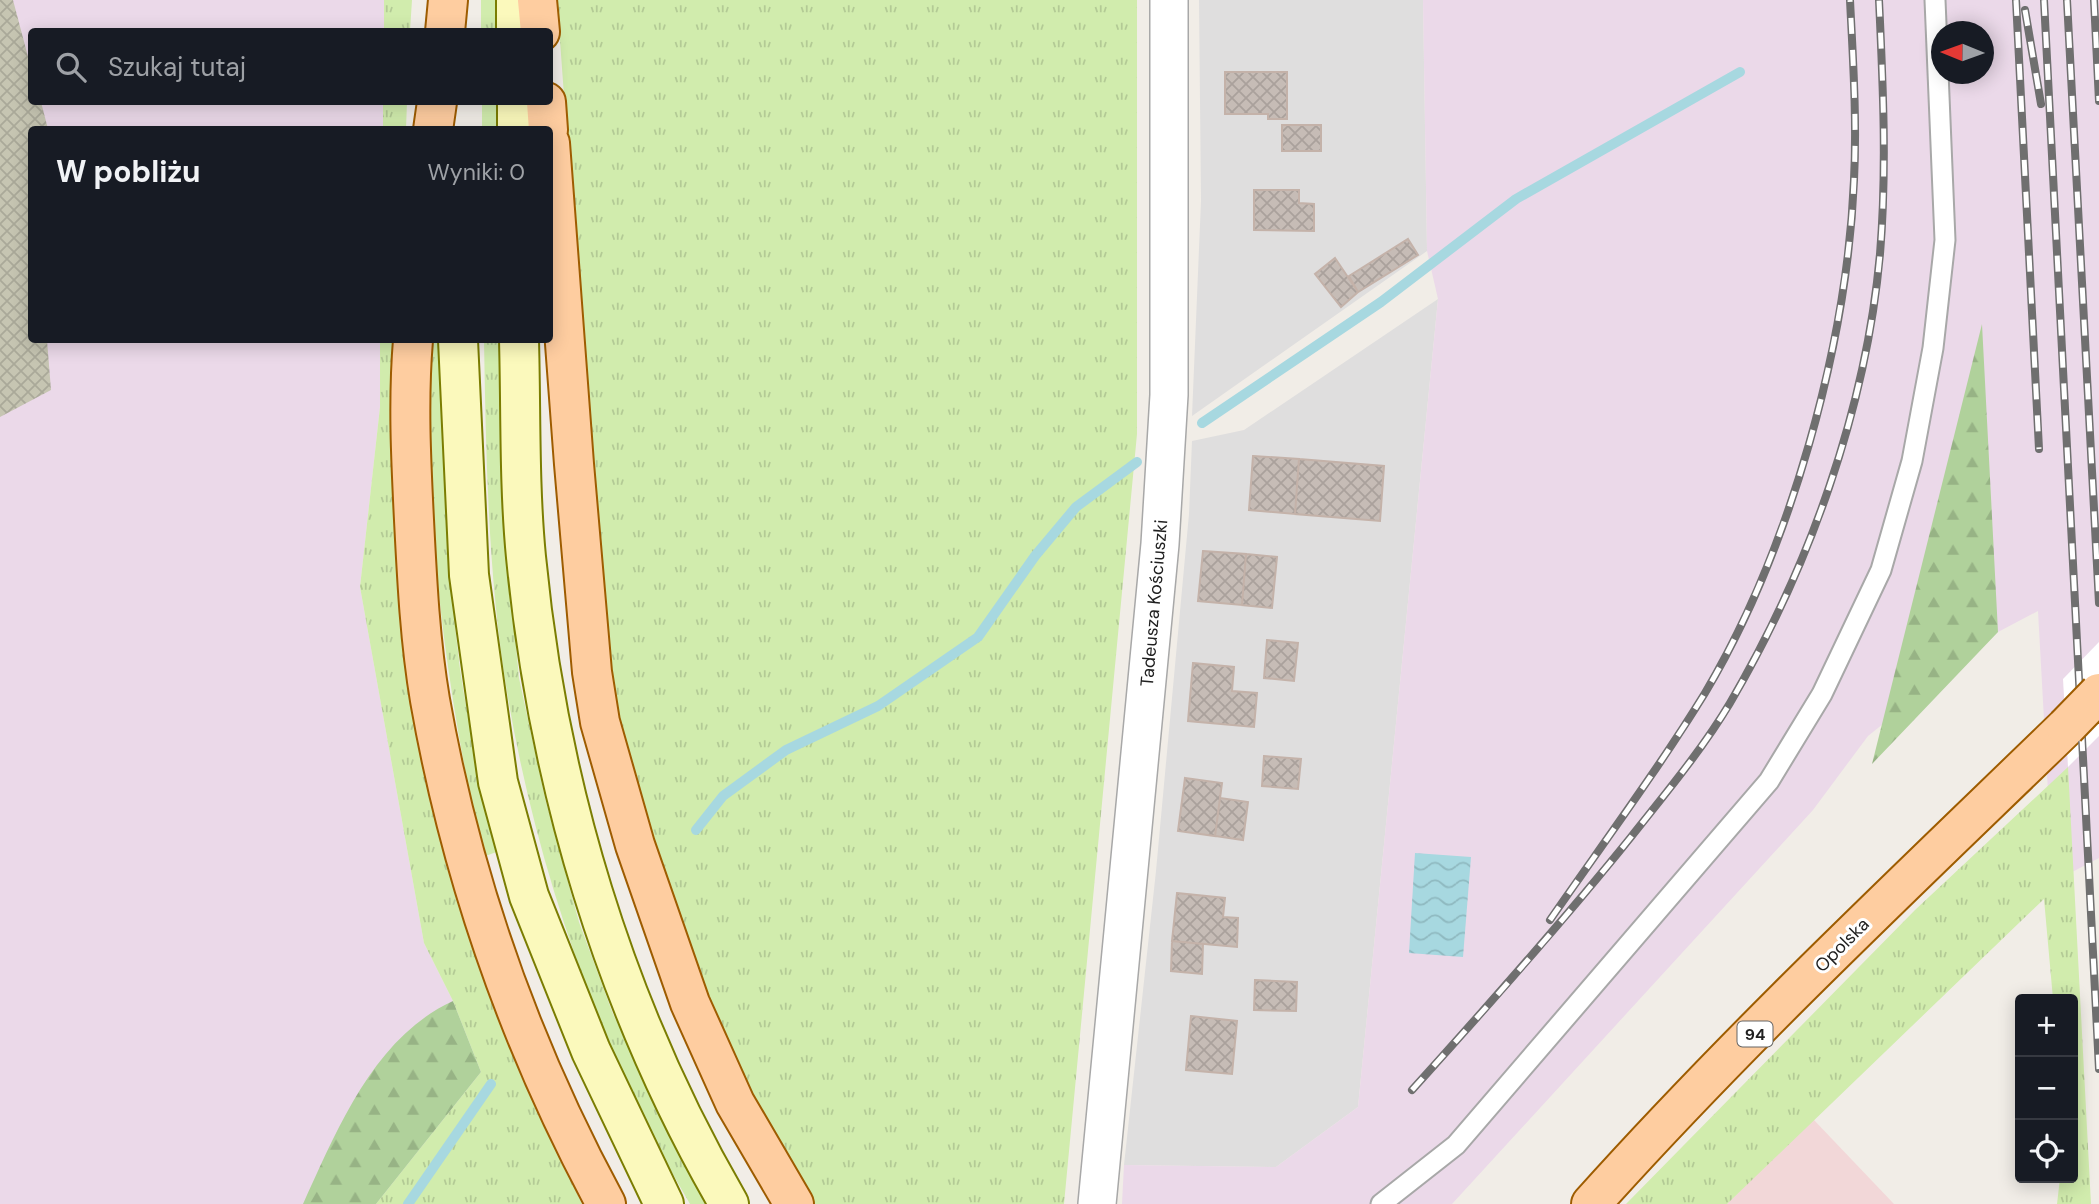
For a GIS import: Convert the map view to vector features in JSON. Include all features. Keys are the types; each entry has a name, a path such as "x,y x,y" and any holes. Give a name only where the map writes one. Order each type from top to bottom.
{"main road":[{"path":"447,28 448,0"},
{"path":"516,0 516,28"},
{"path":"537,0 540,28"},
{"path":"434,126 437,105"},
{"path":"451,105 452,126"},
{"path":"517,105 517,126"},
{"path":"546,105 548,126"},
{"path":"553,183 575,478 592,672 600,722 635,845 690,1003 735,1103 794,1204"},
{"path":"413,343 411,459 416,568 429,698 449,791 508,992 538,1068 606,1204"},
{"path":"458,343 469,575 486,713 500,794 529,896 586,1038 664,1204"},
{"path":"519,343 526,556 555,752 595,903 634,1011 673,1096 729,1204"},
{"name":"Opolska","path":"1591,1204 1633,1157 1866,921 2099,693"}],"street":[{"name":"Tadeusza Kościuszki","path":"1097,1204 1161,531 1169,395 1169,0"}],"lane":[{"path":"1381,1204 1456,1145 1769,781 1822,694 1881,570 1912,461 1933,348 1945,240 1935,0"}],"shaded area":[{"path":"0,0 384,0 384,28 28,28 28,105 383,105 383,126 28,126 28,343 380,343 380,407 360,587 424,943 453,1001 376,1204 0,1204"},
{"path":"0,0 13,0 28,57 28,105 42,105 47,126 28,126 28,343 47,343 51,390 0,417"},
{"path":"1199,0 1423,0 1427,251 1192,416 1201,201"},
{"path":"1423,0 2099,0 2099,858 2053,882 2038,611 1998,632 1868,736 1813,810 1452,1204 1122,1204 1124,1165 1276,1167 1358,1107 1438,299 1427,251"},
{"path":"1438,299 1358,1107 1276,1167 1124,1165 1156,871 1189,514 1192,441 1244,430"},
{"path":"1813,1119 1894,1204 1727,1204"}],"green space":[{"path":"384,0 412,0 410,28 384,28"},
{"path":"481,0 495,0 496,28 481,28"},
{"path":"557,0 1137,0 1137,434 1064,1204 812,1204 710,1018 648,838 617,709 599,572"},
{"path":"383,105 407,105 406,126 383,126"},
{"path":"482,105 496,105 496,126 482,126"},
{"path":"1982,324 1998,632 1872,764"},
{"path":"380,343 401,343 437,808 474,953 521,1076 582,1204 376,1204 481,1072 453,1001 424,943 360,587 380,407"},
{"path":"430,343 439,343 448,546 455,628 472,738 499,851 483,857 458,729 440,600 430,471"},
{"path":"484,343 500,343 505,527 519,678 545,798 579,922 613,1014 708,1204 690,1204 658,1146 601,1023 555,895 536,829 508,698 496,609 487,475"},
{"path":"2068,767 2091,1204 2057,1204 2059,1183 2078,1183 2078,994 2053,994 2044,899 1727,1204 1626,1204 1915,910"},
{"path":"453,1001 481,1072 376,1204 303,1204 345,1117 380,1062 401,1038 425,1017"}],"water":[{"path":"1415,853 1471,857 1463,957 1409,953"}],"pier":[{"path":"2099,642 2099,736 2068,767 2063,679"}],"building":[{"path":"1225,72 1287,72 1287,119 1268,119 1268,114 1225,114"},
{"path":"1282,125 1321,125 1321,151 1282,151"},
{"path":"1254,190 1299,190 1299,203 1314,204 1314,231 1254,230"},
{"path":"1408,239 1418,255 1358,292 1349,276"},
{"path":"1335,258 1358,292 1341,307 1315,274"},
{"path":"1253,456 1299,459 1295,514 1249,510"},
{"path":"1299,459 1384,466 1380,521 1295,514"},
{"path":"1203,551 1246,554 1242,605 1198,601"},
{"path":"1246,554 1277,557 1272,608 1242,605"},
{"path":"1267,640 1298,643 1294,681 1264,678"},
{"path":"1193,663 1234,667 1232,691 1257,693 1254,727 1188,721"},
{"path":"1264,756 1301,759 1298,789 1262,786"},
{"path":"1185,778 1222,783 1215,836 1178,831"},
{"path":"1220,798 1248,802 1243,840 1215,836"},
{"path":"1177,893 1225,898 1223,917 1238,918 1237,947 1172,941"},
{"path":"1172,941 1203,944 1202,974 1171,971"},
{"path":"1255,980 1297,982 1296,1011 1254,1010"},
{"path":"1191,1016 1237,1021 1232,1074 1186,1070"}],"waterway":[{"path":"1202,423 1381,302 1516,199 1740,72"},
{"path":"696,830 723,796 786,750 878,706 978,637 1035,556 1076,507 1137,462"},
{"path":"408,1204 491,1084"}],"railway":[{"path":"1550,920 1649,779 1705,693 1736,637 1788,512 1826,378 1840,310 1849,244 1855,135 1850,0"},
{"path":"1412,1090 1578,902 1695,755 1730,703 1785,598 1829,486 1847,429 1873,313 1880,254 1884,159 1879,0"},
{"path":"2016,0 2039,449"},
{"path":"2044,0 2099,1069"},
{"path":"2067,0 2099,603"},
{"path":"2094,0 2099,101"},
{"path":"2025,10 2041,104"}]}
